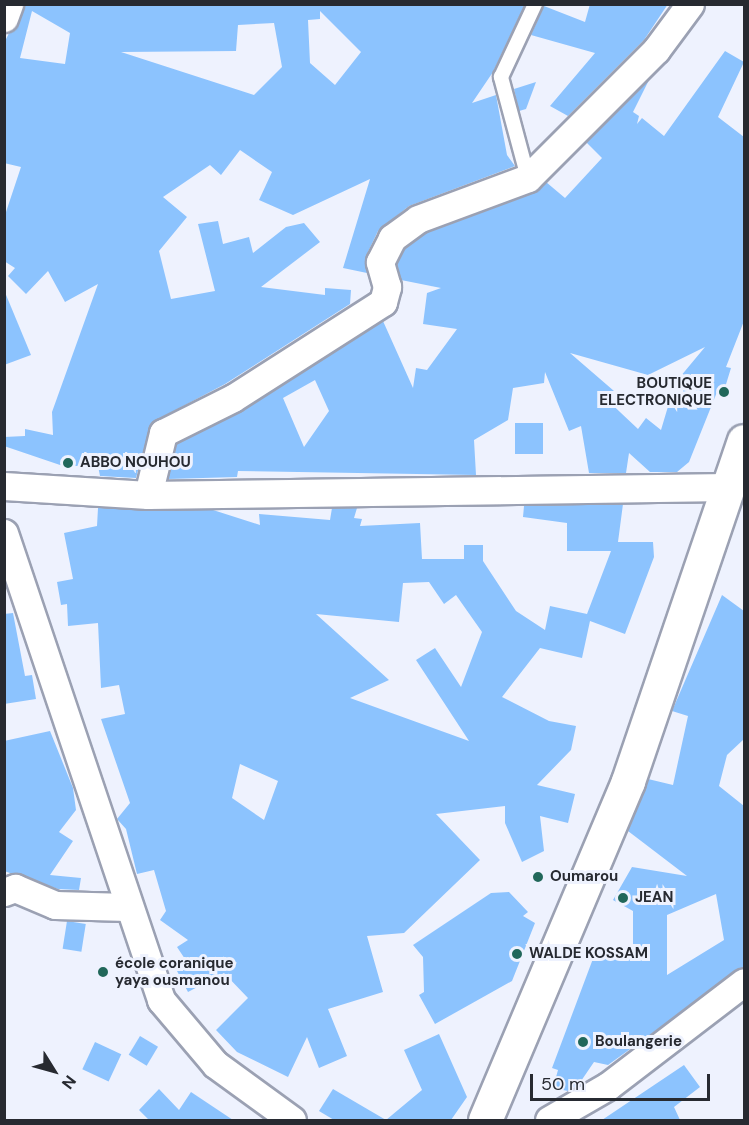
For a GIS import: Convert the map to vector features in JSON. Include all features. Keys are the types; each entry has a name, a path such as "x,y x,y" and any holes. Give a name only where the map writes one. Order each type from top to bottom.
{"main road":[{"path":"493,1118 628,781 744,441"}],"street":[{"path":"4,18 9,4"},
{"path":"148,495 163,434 232,398 383,302 387,287 380,262 393,238 418,219 528,178 656,50 690,4"},
{"path":"4,486 148,495 728,487"},
{"path":"4,533 127,907 160,1000 186,1035 291,1120"},
{"path":"4,892 15,888 55,905 127,907"},
{"path":"549,1120 608,1086 744,982"}],"lane":[{"path":"528,178 501,77 535,4"}],"building":[{"path":"24,4 525,4 493,72 472,103 496,95 507,155 515,166 409,206 378,231 366,256 367,273 343,268 370,179 293,215 259,200 272,172 240,150 221,175 210,165 163,197 187,217 159,251 171,299 215,291 198,224 218,221 223,244 249,237 253,253 286,227 304,223 320,242 261,287 325,295 325,288 351,290 350,304 225,384 151,423 136,478 100,476 98,466 63,466 4,446 4,437 25,436 25,429 53,435 52,412 98,284 65,302 48,271 26,294 8,276 15,268 4,261 4,218 21,167 4,163 4,43","holes":["32,11 70,33 65,64 20,58","320,11 361,52 335,85 310,63 308,20 320,19","274,23 282,67 254,95 121,52 236,51 238,25"]},
{"path":"590,4 668,4 644,40 568,116 550,106 595,53 531,35 544,6 585,22"},
{"path":"725,51 744,62 718,117 744,137 744,321 726,367 731,368 723,394 717,392 689,462 677,472 650,472 629,453 626,473 589,473 581,426 569,431 545,372 544,383 513,388 508,420 474,440 476,475 238,471 237,477 168,479 177,444 241,411 383,321 413,388 416,368 427,370 457,329 423,324 427,293 441,288 401,280 397,264 404,248 426,233 534,193 546,182 565,198 602,158 586,142 649,80 633,112 639,116 637,124 642,118 664,136","holes":["705,347 675,383 661,430 646,418 638,429 603,396 614,391 570,353 648,375","315,380 329,411 304,447 283,398"]},
{"path":"536,82 526,109 519,111 514,89"},
{"path":"4,290 31,355 4,365"},
{"path":"515,423 543,423 543,454 515,454"},
{"path":"623,504 618,542 653,542 654,557 625,634 590,621 582,658 540,648 502,697 549,721 576,726 571,750 537,785 575,794 568,823 540,816 544,851 522,862 505,823 505,806 436,814 480,860 404,933 367,936 383,992 328,1009 347,1056 319,1068 307,1037 288,1077 237,1052 216,1030 248,998 224,973 188,992 177,971 189,965 177,947 188,940 160,920 166,911 154,870 137,874 126,829 117,819 130,803 101,719 125,714 119,685 101,688 98,623 68,626 67,604 61,605 57,582 73,579 64,533 97,526 98,508 213,510 260,525 259,514 330,520 332,508 357,508 354,518 362,519 360,526 420,523 422,559 464,559 464,545 483,545 483,561 516,611 545,630 550,606 587,614 611,551 567,551 567,523 523,517 524,506","holes":["429,582 444,604 456,595 482,632 461,687 435,648 416,660 469,741 350,698 389,680 316,614 399,622 403,583","240,764 278,781 264,820 232,798"]},
{"path":"722,595 744,611 744,739 727,755 719,786 744,806 744,967 608,1065 594,1062 579,1084 568,1091 553,1088 558,1070 552,1068 597,948 633,959 633,911 613,900 632,867 687,876 628,831 648,779 673,785 688,716 672,711","holes":["716,894 724,940 667,975 667,915"]},
{"path":"13,613 25,676 32,675 36,699 4,704 4,614"},
{"path":"50,731 73,788 76,810 59,832 73,841 50,875 81,878 79,890 58,889 4,871 4,741"},
{"path":"509,892 528,912 523,916 535,923 512,981 435,1024 419,995 424,992 423,957 413,945 491,893"},
{"path":"67,921 86,924 81,952 63,949"},
{"path":"439,1034 467,1097 451,1120 386,1120 422,1090 404,1050"},
{"path":"140,1036 158,1047 147,1066 129,1055"},
{"path":"95,1042 121,1054 109,1081 82,1069"},
{"path":"684,1065 700,1087 674,1107 680,1120 602,1120"},
{"path":"159,1089 179,1110 191,1092 233,1120 149,1120 139,1110"},
{"path":"333,1089 386,1120 334,1120 319,1111"}],"place":[{"name":"BOUTIQUE ELECTRONIQUE","path":"724,392"},
{"name":"ABBO NOUHOU","path":"68,463"},
{"name":"Oumarou","path":"538,877"},
{"name":"JEAN","path":"623,898"},
{"name":"WALDE KOSSAM","path":"517,954"},
{"name":"école coranique yaya ousmanou","path":"103,972"},
{"name":"Boulangerie","path":"583,1042"}]}
